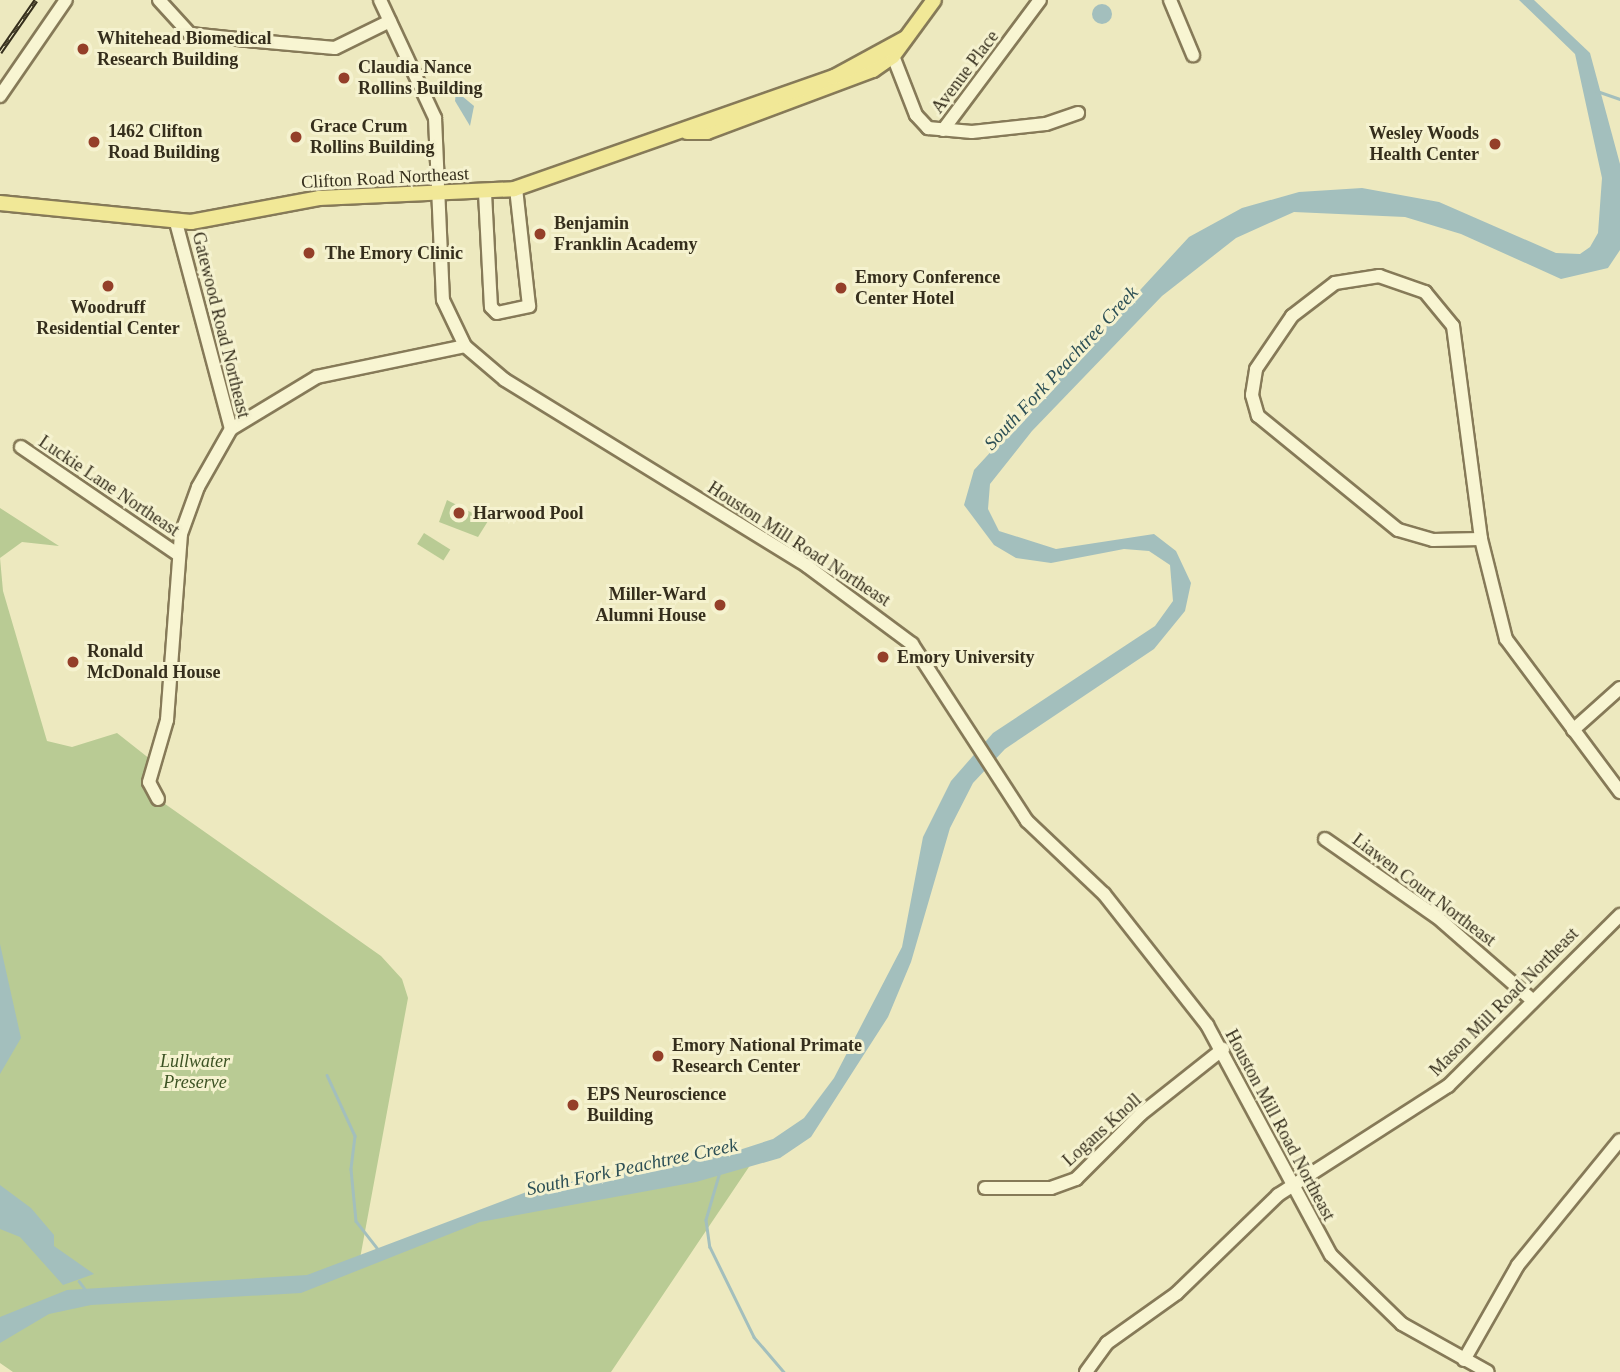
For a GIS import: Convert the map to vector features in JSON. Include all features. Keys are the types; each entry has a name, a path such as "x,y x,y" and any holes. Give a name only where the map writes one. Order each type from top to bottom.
{"main road":[{"name":"Clifton Road Northeast","path":"682,132 707,132 842,86 893,57 934,0"},
{"name":"Clifton Road Northeast","path":"0,203 176,222 319,198 485,193 516,188 834,77 904,39"}],"street":[{"path":"0,96 66,0"},
{"path":"159,0 190,34 335,48 390,21"},
{"name":"Houston Mill Road Northeast","path":"380,0 431,103 443,300 465,346 505,380 880,617 921,653 964,717 999,779 1027,821 1104,894 1223,1049 1291,1186 1324,1245 1356,1284 1402,1324 1488,1372"},
{"name":"Avenue Place","path":"943,130 1040,0"},
{"path":"1170,0 1174,20 1193,55"},
{"path":"893,57 916,115 928,128 943,130 1046,124 1078,113"},
{"path":"485,193 491,307 497,313 529,306 516,188"},
{"name":"Gatewood Road Northeast","path":"158,799 150,775 167,720 177,554 192,500 230,429 176,222"},
{"path":"1481,539 1433,540 1398,530 1261,422 1252,395 1256,369 1312,296 1347,279 1391,277 1425,292 1449,318 1458,344 1481,539 1506,639 1620,792"},
{"path":"230,429 317,377 465,346"},
{"name":"Luckie Lane Northeast","path":"21,447 177,554"},
{"path":"1573,730 1620,688"},
{"name":"Liawen Court Northeast","path":"1325,839 1437,917 1531,999"},
{"name":"Mason Mill Road Northeast","path":"1086,1372 1107,1343 1177,1293 1291,1186 1448,1086 1531,999 1620,915"},
{"name":"Logans Knoll","path":"985,1188 1051,1188 1076,1179 1141,1114 1223,1049"},
{"path":"1464,1360 1518,1265 1620,1140"}],"green space":[{"path":"447,500 488,521 478,537 439,522"},
{"path":"0,508 59,546 22,542 0,558"},
{"path":"424,533 450,549 443,560 417,544"},
{"name":"Lullwater Preserve","path":"0,558 3,591 47,741 72,747 117,733 155,763 150,775 158,799 381,956 402,979 408,998 359,1264 484,1215 757,1155 611,1372 13,1372 0,1363"}],"water":[{"path":"1519,0 1534,0 1590,53 1620,164 1620,250 1608,268 1561,279 1461,234 1405,217 1294,212 1236,238 1162,296 1032,431 990,484 988,509 999,531 1056,549 1154,534 1176,551 1191,583 1185,611 1154,649 1005,749 973,783 950,828 911,962 888,1017 811,1137 780,1158 696,1182 480,1222 301,1293 91,1305 49,1314 0,1343 0,1317 67,1290 307,1275 537,1188 730,1153 773,1139 804,1118 834,1078 902,947 923,837 951,781 993,733 1155,626 1173,601 1170,565 1149,551 1124,549 1051,563 1016,558 994,545 964,505 974,470 1189,237 1242,208 1299,192 1362,188 1439,202 1556,253 1580,254 1590,247 1598,233 1602,178 1575,54"},
{"path":"1102,4 1109,7 1112,14 1109,21 1102,24 1095,21 1092,14 1095,7"},
{"path":"456,91 474,106 470,126 455,101"},
{"path":"0,944 21,1038 0,1074"},
{"path":"0,1185 31,1208 54,1235 54,1246 94,1274 63,1285 20,1237 0,1229"}],"waterway":[{"path":"1597,91 1620,99"},
{"path":"327,1075 355,1136 351,1169 356,1221 378,1249"},
{"path":"720,1172 706,1220 710,1247 754,1337 784,1372"},
{"path":"79,1281 85,1289"}],"railway":[{"path":"0,52 36,0"}],"place":[{"name":"Whitehead Biomedical Research Building","path":"83,49"},
{"name":"Claudia Nance Rollins Building","path":"344,78"},
{"name":"Grace Crum Rollins Building","path":"296,137"},
{"name":"1462 Clifton Road Building","path":"94,142"},
{"name":"Wesley Woods Health Center","path":"1495,144"},
{"name":"Benjamin Franklin Academy","path":"540,234"},
{"name":"The Emory Clinic","path":"309,253"},
{"name":"Woodruff Residential Center","path":"108,286"},
{"name":"Emory Conference Center Hotel","path":"841,288"},
{"name":"Harwood Pool","path":"459,513"},
{"name":"Miller-Ward Alumni House","path":"720,605"},
{"name":"Emory University","path":"883,657"},
{"name":"Ronald McDonald House","path":"73,662"},
{"name":"Emory National Primate Research Center","path":"658,1056"},
{"name":"EPS Neuroscience Building","path":"573,1105"}],"water label":[{"name":"South Fork Peachtree Creek","path":"1061,368"},
{"name":"South Fork Peachtree Creek","path":"632,1167"}]}
